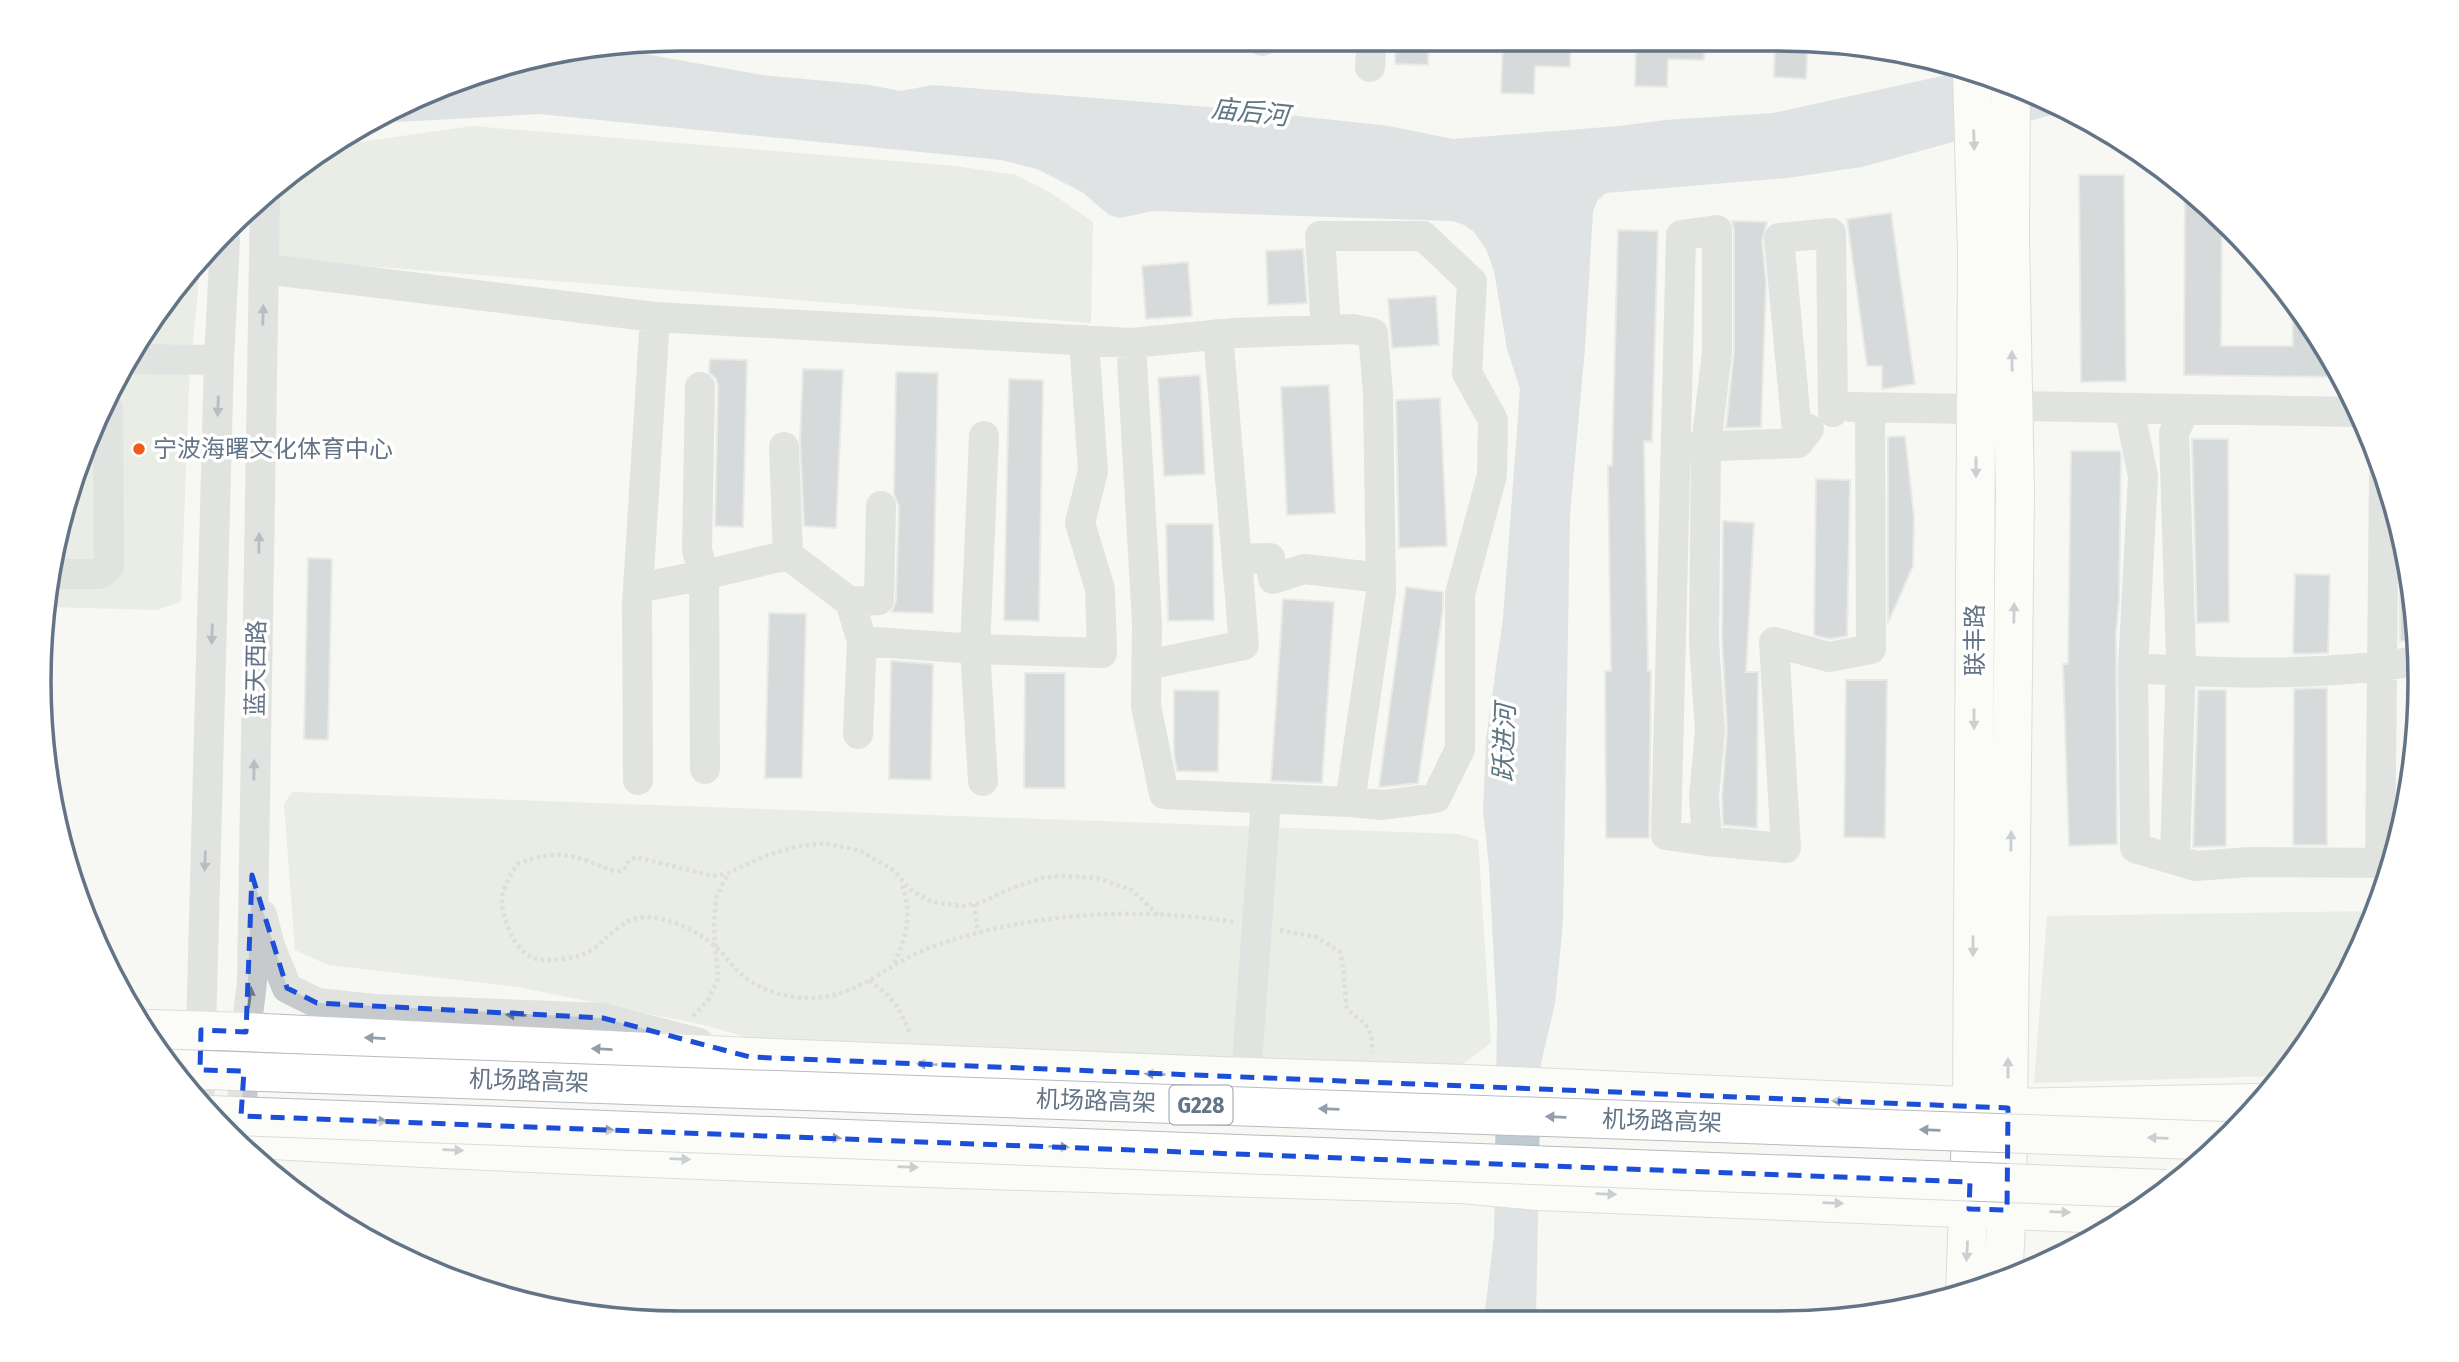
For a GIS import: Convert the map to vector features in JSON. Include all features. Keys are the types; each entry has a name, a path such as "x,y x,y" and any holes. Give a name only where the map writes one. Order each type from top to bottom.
{"main road":[{"name":"联丰路","path":"1973,82 1994,245"},
{"name":"联丰路","path":"1988,1209 2015,492 1995,407 1994,245 2010,96"},
{"path":"156,1030 246,1031 750,1057 1990,1107 2246,1103"},
{"name":"机场路高架","path":"184,1069 2210,1140"},
{"name":"机场路高架","path":"224,1116 2151,1188"},
{"path":"247,1138 676,1159 1461,1184 1538,1191 2113,1214"},
{"path":"1988,1209 2001,1270"},
{"path":"1968,1282 1988,1209"}],"street":[{"name":"蓝天西路","path":"239,1131 252,982 265,207"},
{"path":"1707,841 1704,797 1710,731 1704,641 1706,446 1717,352 1717,230 1681,235 1666,835 1707,841 1786,848 1774,642 1829,657 1871,649 1870,408"},
{"path":"1798,443 1779,238 1831,233 1833,412"},
{"path":"1131,343 1147,623 1146,706 1164,794 1383,805 1436,798 1461,749 1460,594 1492,475 1493,421 1467,373 1472,282 1423,236 1320,236 1326,330"},
{"name":"蓝天西路","path":"199,1088 219,360 225,246"},
{"path":"264,269 655,317 1131,343 1218,334 1353,329 1373,333 1378,394 1381,592 1350,802"},
{"path":"638,780 638,588 655,317"},
{"path":"1147,665 1244,646 1218,334"},
{"path":"862,642 1102,653 1100,589 1080,523 1093,471 1084,340"},
{"path":"139,359 219,360"},
{"path":"701,387 696,550 704,575 705,769"},
{"path":"1798,443 1818,417 1852,407 2347,412"},
{"path":"2129,408 2143,476 2133,668 2136,848 2196,866 2250,862 2381,863"},
{"path":"2175,859 2181,671 2174,433 2185,409"},
{"path":"60,573 99,574 108,566 108,420"},
{"path":"983,780 975,649 984,436"},
{"path":"1675,448 1798,443"},
{"path":"784,447 788,555"},
{"path":"850,601 879,600 881,506"},
{"path":"2384,507 2382,667 2386,848"},
{"path":"638,588 788,555 850,601 862,642 858,734"},
{"path":"1237,558 1270,558 1273,579 1304,569 1381,578"},
{"path":"2133,668 2283,674 2408,663"},
{"path":"1246,1077 1266,800"},
{"path":"252,875 270,946 288,988 317,1003 374,1009 603,1018 750,1057"}],"path":[{"path":"1158,915 1132,890 1097,878 1041,878 974,904 962,906 932,902 912,891 893,870 861,851 825,843 795,847 765,856 728,873 713,876 636,857 629,860 624,870 616,872 571,856 554,853 517,864 502,899 506,923 515,943 531,957 548,960 580,955 601,943 622,923 645,918 677,924 699,934 717,948 743,976 765,990 811,998 838,995 929,948 978,932 1055,918 1103,914 1158,915 1209,918 1257,925 1316,937 1340,952 1347,1010 1363,1021 1372,1032 1372,1056"},
{"path":"690,1019 708,1000 718,979 714,927 716,898 728,873"},
{"path":"894,964 908,928 908,909 900,879"},
{"path":"974,904 978,932"},
{"path":"869,981 883,989 901,1011 911,1036"}],"highlighted area":[{"path":"252,875 287,988 317,1003 603,1018 750,1057 2008,1108 2007,1210 1969,1209 1970,1182 241,1116 244,1071 200,1070 201,1030 246,1032"}],"shaded area":[{"path":"472,126 955,166 1016,175 1051,193 1093,222 1091,323 264,258 274,200 353,143"},
{"name":"宁波海曙文化体育中心","path":"199,274 189,385 181,602 157,610 55,607 72,518 99,440 135,366 157,331"},
{"path":"292,792 1458,834 1478,840 1491,1043 1455,1070 768,1043 704,1025 518,987 328,965 295,950 284,804"},
{"path":"2364,911 2324,996 2269,1076 2034,1083 2047,916"},
{"path":"616,1308 696,1311 640,1310"}],"water":[{"path":"636,52 762,75 869,85 901,91 932,85 1234,109 1389,126 1453,139 1773,113 1949,74 1981,84 2053,114 1862,167 1787,178 1606,193 1597,201 1593,211 1585,348 1570,515 1563,922 1555,1004 1541,1063 1536,1311 1485,1311 1494,1236 1497,1019 1489,867 1483,810 1486,739 1503,618 1520,389 1507,349 1494,271 1486,249 1473,231 1453,221 1153,211 1120,218 1109,215 1082,192 1037,169 1001,160 539,114 390,122 478,84 518,72 599,56"}],"building":[{"path":"1396,51 1429,51 1428,65 1395,64"},
{"path":"1503,51 1571,51 1570,67 1535,66 1534,94 1501,93"},
{"path":"1636,51 1704,51 1704,60 1668,59 1667,87 1635,86"},
{"path":"1775,51 1807,52 1806,79 1774,77"},
{"path":"2079,175 2124,175 2126,381 2081,382"},
{"path":"2185,200 2222,233 2221,346 2293,346 2292,317 2330,377 2184,375"},
{"path":"1891,213 1915,384 1882,389 1882,366 1867,366 1847,219"},
{"path":"1732,221 1767,222 1762,240 1766,283 1761,427 1726,428 1734,352"},
{"path":"1618,230 1658,231 1652,442 1644,441 1648,671 1651,671 1649,838 1606,838 1605,671 1611,671 1608,466 1612,466"},
{"path":"1303,249 1307,303 1268,305 1266,251"},
{"path":"1188,262 1192,316 1146,319 1142,266"},
{"path":"1436,296 1439,345 1392,348 1388,299"},
{"path":"710,359 747,360 743,527 715,526 718,387 716,379 709,372"},
{"path":"803,369 843,370 836,528 804,526 800,440"},
{"path":"896,372 938,373 933,613 892,612 896,600 899,506 894,495"},
{"path":"1200,375 1205,474 1164,476 1158,378"},
{"path":"1009,379 1043,380 1039,621 1004,620"},
{"path":"1329,385 1335,513 1287,515 1281,387"},
{"path":"1440,398 1447,546 1399,548 1396,400"},
{"path":"1905,436 1914,517 1913,566 1888,623 1888,437"},
{"path":"2192,439 2228,439 2229,622 2197,623"},
{"path":"2071,451 2120,451 2121,455 2116,633 2117,844 2069,846 2063,664 2068,664"},
{"path":"1816,479 1850,480 1847,636 1830,639 1814,635"},
{"path":"1723,521 1754,523 1746,672 1758,672 1757,828 1723,825 1722,797 1727,730 1722,640"},
{"path":"1166,524 1213,524 1214,620 1168,621"},
{"path":"308,558 332,559 328,740 304,739"},
{"path":"2295,574 2330,575 2328,653 2293,652"},
{"path":"2400,586 2403,599 2407,641 2400,641"},
{"path":"1406,587 1443,592 1443,608 1418,783 1379,787"},
{"path":"1283,599 1334,602 1322,783 1271,781"},
{"path":"769,613 806,614 802,778 765,778"},
{"path":"891,661 933,664 931,780 889,779"},
{"path":"1025,673 1065,673 1065,788 1024,788"},
{"path":"1846,680 1887,680 1885,838 1844,837"},
{"path":"2327,688 2327,845 2293,845 2294,689"},
{"path":"1174,690 1219,691 1218,772 1177,771 1174,755"},
{"path":"2198,690 2226,690 2226,846 2193,847"}],"place":[{"name":"宁波海曙文化体育中心","path":"139,449"}],"water label":[{"name":"庙后河","path":"1250,112"},
{"name":"跃进河","path":"1504,743"}]}
